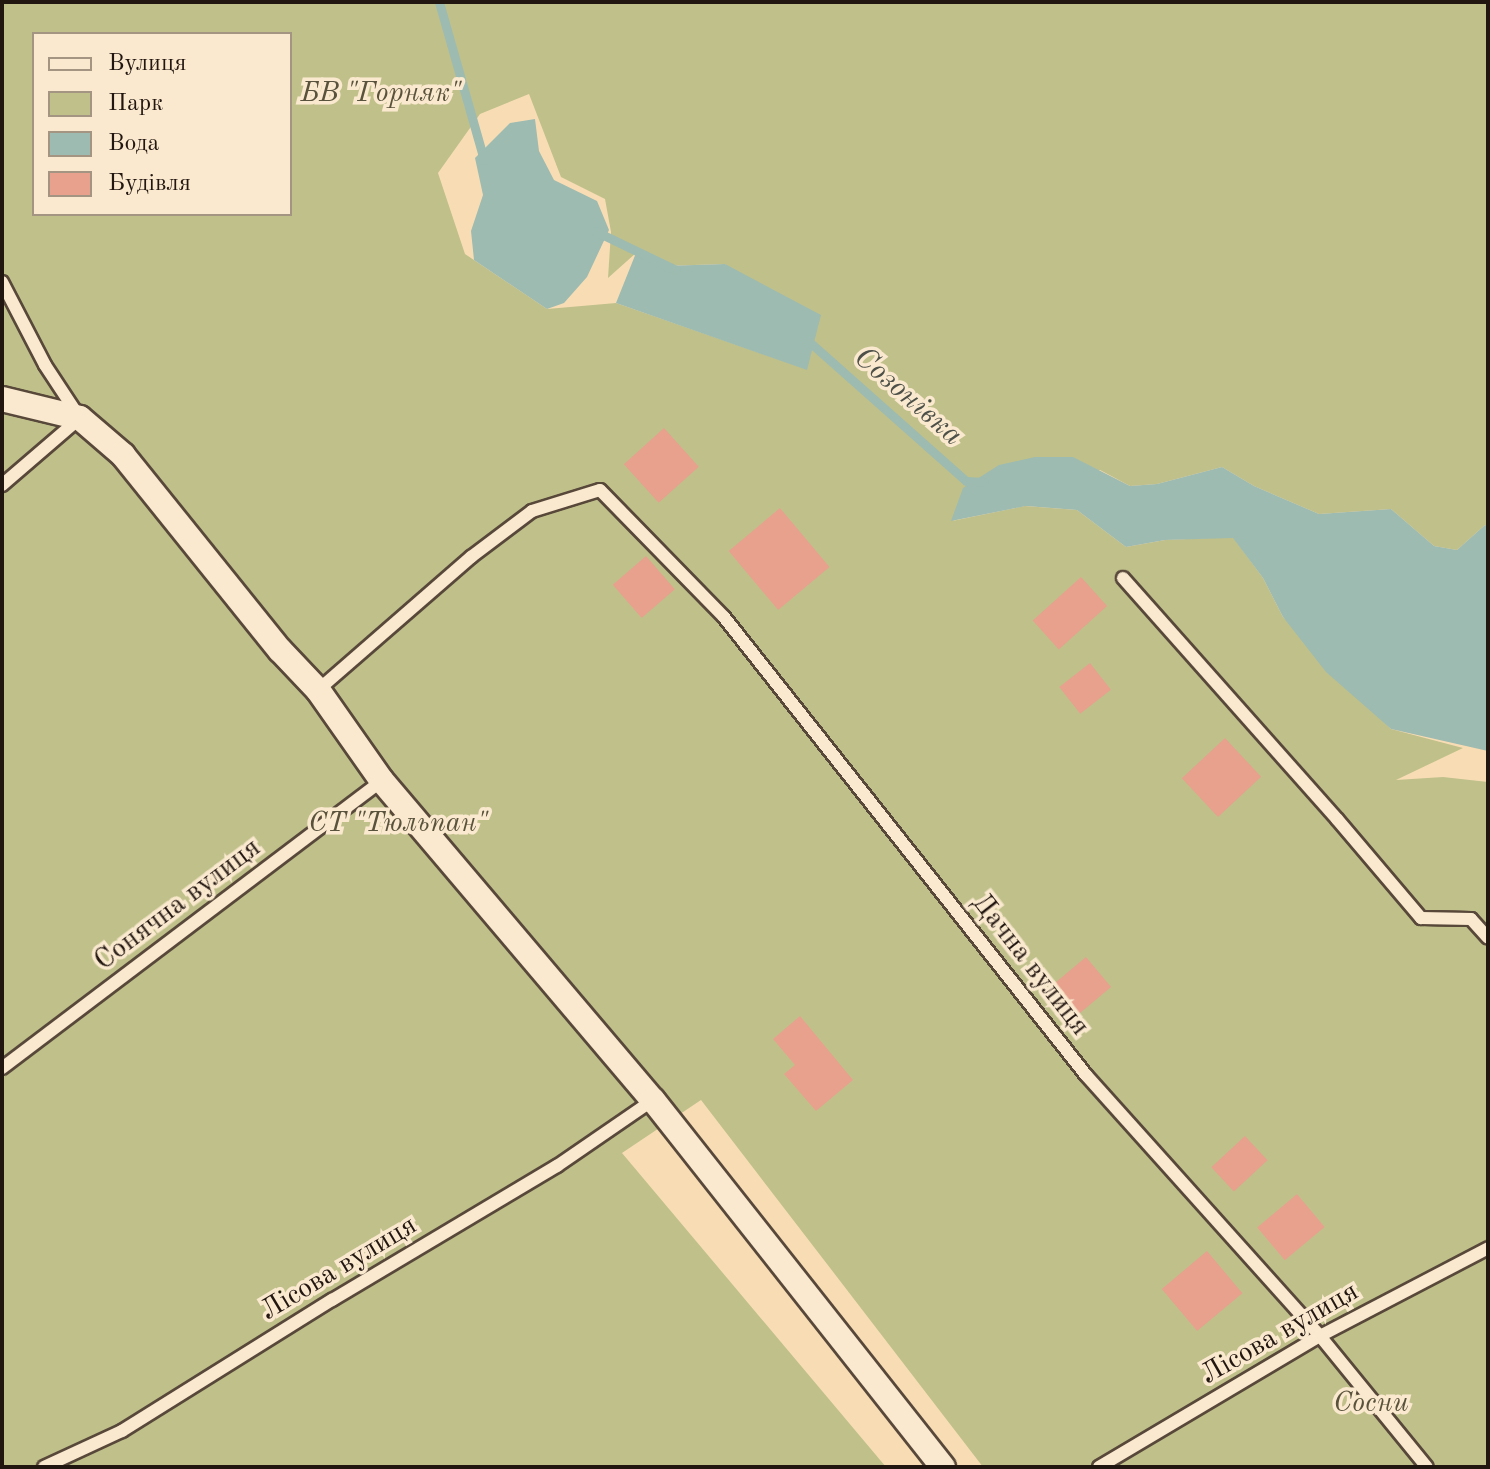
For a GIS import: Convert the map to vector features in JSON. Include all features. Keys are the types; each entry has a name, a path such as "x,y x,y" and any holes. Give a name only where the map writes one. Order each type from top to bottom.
{"street":[{"path":"2,399 80,418 123,455 280,650 318,690 382,781 653,1100 943,1467"}],"lane":[{"path":"2,282 45,365 80,418 2,485"},
{"name":"Дачна вулиця","path":"318,690 471,557 532,511 600,490 724,617 1086,1075 1320,1336 1427,1467"},
{"path":"1123,578 1421,918 1471,919 1488,938"},
{"name":"Сонячна вулиця","path":"2,1068 382,781"},
{"name":"Лісова вулиця","path":"44,1467 122,1431 332,1300 557,1166 653,1100"},
{"name":"Лісова вулиця","path":"1099,1467 1320,1336 1488,1248"}],"green space":[{"name":"СТ \"Тюльпан\"","path":"2,2 1488,2 1488,526 1485,525 1457,550 1434,546 1391,509 1319,514 1254,486 1222,467 1157,484 1130,486 1100,470 952,521 1025,506 1077,510 1126,547 1165,540 1233,537 1263,578 1283,617 1391,729 1463,748 1396,780 1443,777 1488,782 1488,1467 983,1467 701,1100 622,1153 886,1467 2,1467","holes":["529,94 561,177 605,199 611,232 608,278 636,253 663,266 725,264 806,369 616,303 547,309 465,254 438,173 480,114"]}],"water":[{"path":"535,119 539,151 554,180 597,201 609,230 587,277 564,303 547,309 474,260 471,231 483,195 475,158 510,123"},
{"path":"636,253 663,266 725,264 821,315 807,370 616,303"},
{"path":"1035,457 1073,457 1130,486 1157,484 1222,467 1254,486 1319,514 1391,509 1434,546 1457,550 1485,525 1488,526 1488,751 1391,729 1326,672 1283,617 1263,578 1233,538 1165,540 1126,547 1077,510 1026,506 951,521 963,488 999,465"}],"building":[{"path":"664,428 699,467 659,503 624,464"},
{"path":"780,508 829,567 778,610 729,551"},
{"path":"646,556 675,589 642,618 613,585"},
{"path":"1081,577 1107,606 1059,649 1033,620"},
{"path":"1090,663 1111,690 1080,714 1059,687"},
{"path":"1225,738 1261,777 1218,817 1182,778"},
{"path":"1086,957 1111,987 1076,1016 1051,987"},
{"path":"800,1016 853,1080 816,1111 784,1074 795,1065 773,1039"},
{"path":"1245,1136 1268,1160 1234,1192 1211,1167"},
{"path":"1297,1194 1325,1227 1285,1260 1257,1227"},
{"path":"1207,1251 1242,1293 1197,1331 1162,1289"}],"waterway":[{"name":"Созонівка","path":"439,2 484,160"},
{"name":"Созонівка","path":"595,231 676,270"},
{"name":"Созонівка","path":"805,338 966,481 984,482"}],"park label":[{"name":"БВ \"Горняк\"","path":"381,94"},
{"name":"Сосни","path":"1371,1404"}]}
